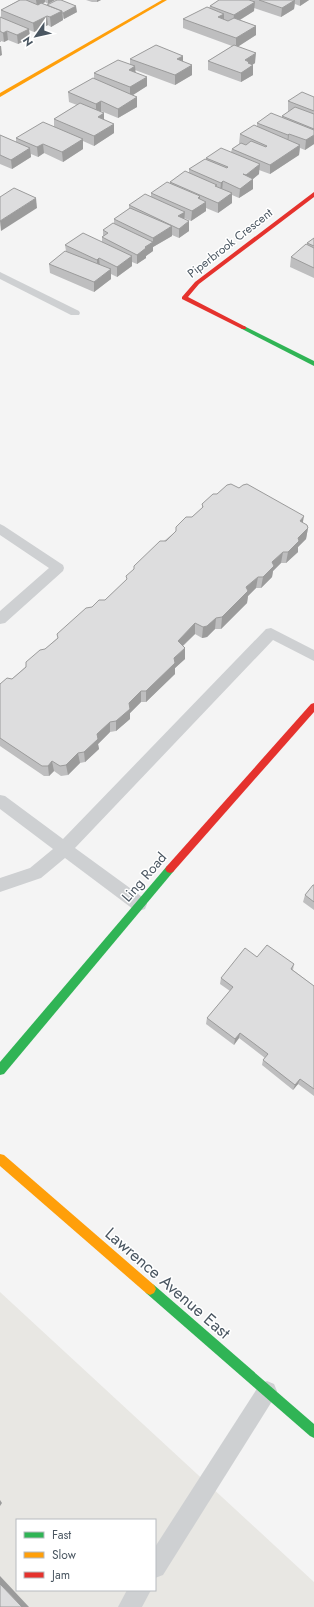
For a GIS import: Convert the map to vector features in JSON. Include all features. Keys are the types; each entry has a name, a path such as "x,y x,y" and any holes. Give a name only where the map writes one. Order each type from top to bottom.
{"street":[{"path":"0,95 165,0"},
{"name":"Piperbrook Crescent","path":"314,194 197,283 184,298 314,364"},
{"name":"Ling Road","path":"0,1070 139,904 314,706"},
{"name":"Lawrence Avenue East","path":"0,1159 314,1432"}],"lane":[{"path":"0,275 75,313"},
{"path":"0,529 58,568 0,619"},
{"path":"0,885 35,873 64,849 271,633 314,656"},
{"path":"0,802 139,904"},
{"path":"156,1565 267,1391"},
{"path":"129,1607 139,1591"}],"shaded area":[{"path":"0,1292 314,1582 314,1607 0,1607"}],"building":[{"path":"20,0 26,0 38,5 41,3 62,11 33,23 1,10"},
{"path":"57,0 61,0 76,6 62,13 62,11 47,5"},
{"path":"219,0 249,0 255,2 234,15 210,6"},
{"path":"259,0 295,0 282,8"},
{"path":"207,7 224,14 218,17 228,21 234,18 256,26 236,38 183,19"},
{"path":"0,17 29,29 17,35 7,31 3,33 0,31"},
{"path":"156,45 183,56 177,59 192,65 175,75 130,59"},
{"path":"234,45 256,53 245,60 253,65 241,73 208,61"},
{"path":"118,60 135,66 129,70 147,77 130,87 94,73"},
{"path":"93,78 137,97 118,109 101,101 96,104 68,92"},
{"path":"302,92 314,97 314,111 288,101"},
{"path":"80,103 104,113 98,117 114,124 94,136 54,119"},
{"path":"295,107 314,114 314,129 282,116"},
{"path":"271,113 314,130 314,135 306,140 257,123"},
{"path":"43,122 83,139 62,152 43,144 37,147 16,138"},
{"path":"254,125 300,145 270,165 232,149 241,143 246,145 251,141 266,147 267,146 240,134"},
{"path":"0,135 30,148 11,160 0,155"},
{"path":"221,148 260,164 246,175 243,174 253,179 240,189 223,181 221,183 189,169 205,159 227,168 228,167 206,158"},
{"path":"185,171 232,193 218,203 170,182"},
{"path":"167,182 200,196 198,198 206,202 192,211 151,193"},
{"path":"14,188 36,198 0,221 0,197"},
{"path":"145,194 185,212 178,216 189,221 179,229 129,205"},
{"path":"130,208 172,226 153,238 114,219"},
{"path":"113,223 153,242 137,255 102,237 108,233 103,230"},
{"path":"83,233 132,256 117,267 99,258 97,260 65,245"},
{"path":"314,238 314,246 307,243"},
{"path":"306,244 314,248 314,268 291,257"},
{"path":"65,251 111,269 94,282 49,264"},
{"path":"231,484 239,488 247,484 304,516 300,521 307,525 308,528 298,538 299,541 288,552 283,552 272,562 274,566 263,577 258,577 246,587 248,591 222,617 216,618 207,626 203,627 195,623 178,641 185,648 174,658 175,663 146,691 141,691 129,703 130,709 116,721 110,722 97,734 98,739 84,752 78,753 66,765 60,766 52,761 48,766 42,766 0,738 0,684 7,678 12,679 26,667 26,662 58,638 57,634 86,608 92,607 99,600 105,600 127,579 126,576 134,569 134,566 160,541 166,541 176,531 176,527 186,517 192,517 203,507 202,504 213,494 217,494 227,485"},
{"path":"314,885 314,902 305,895"},
{"path":"267,945 294,964 291,969 314,986 314,1089 300,1079 295,1085 263,1060 268,1054 240,1033 235,1039 207,1018 233,987 221,978 245,948 257,957"},
{"path":"0,1584 22,1607 0,1607"}],"traffic: fast":[{"path":"244,328 314,364"},
{"path":"0,1070 170,869"},
{"path":"150,1289 314,1432"}],"traffic: slow":[{"path":"0,95 165,0"},
{"path":"0,1159 150,1289"}],"traffic: jam":[{"path":"244,328 184,298 197,283 314,194"},
{"path":"170,869 314,706"}]}
